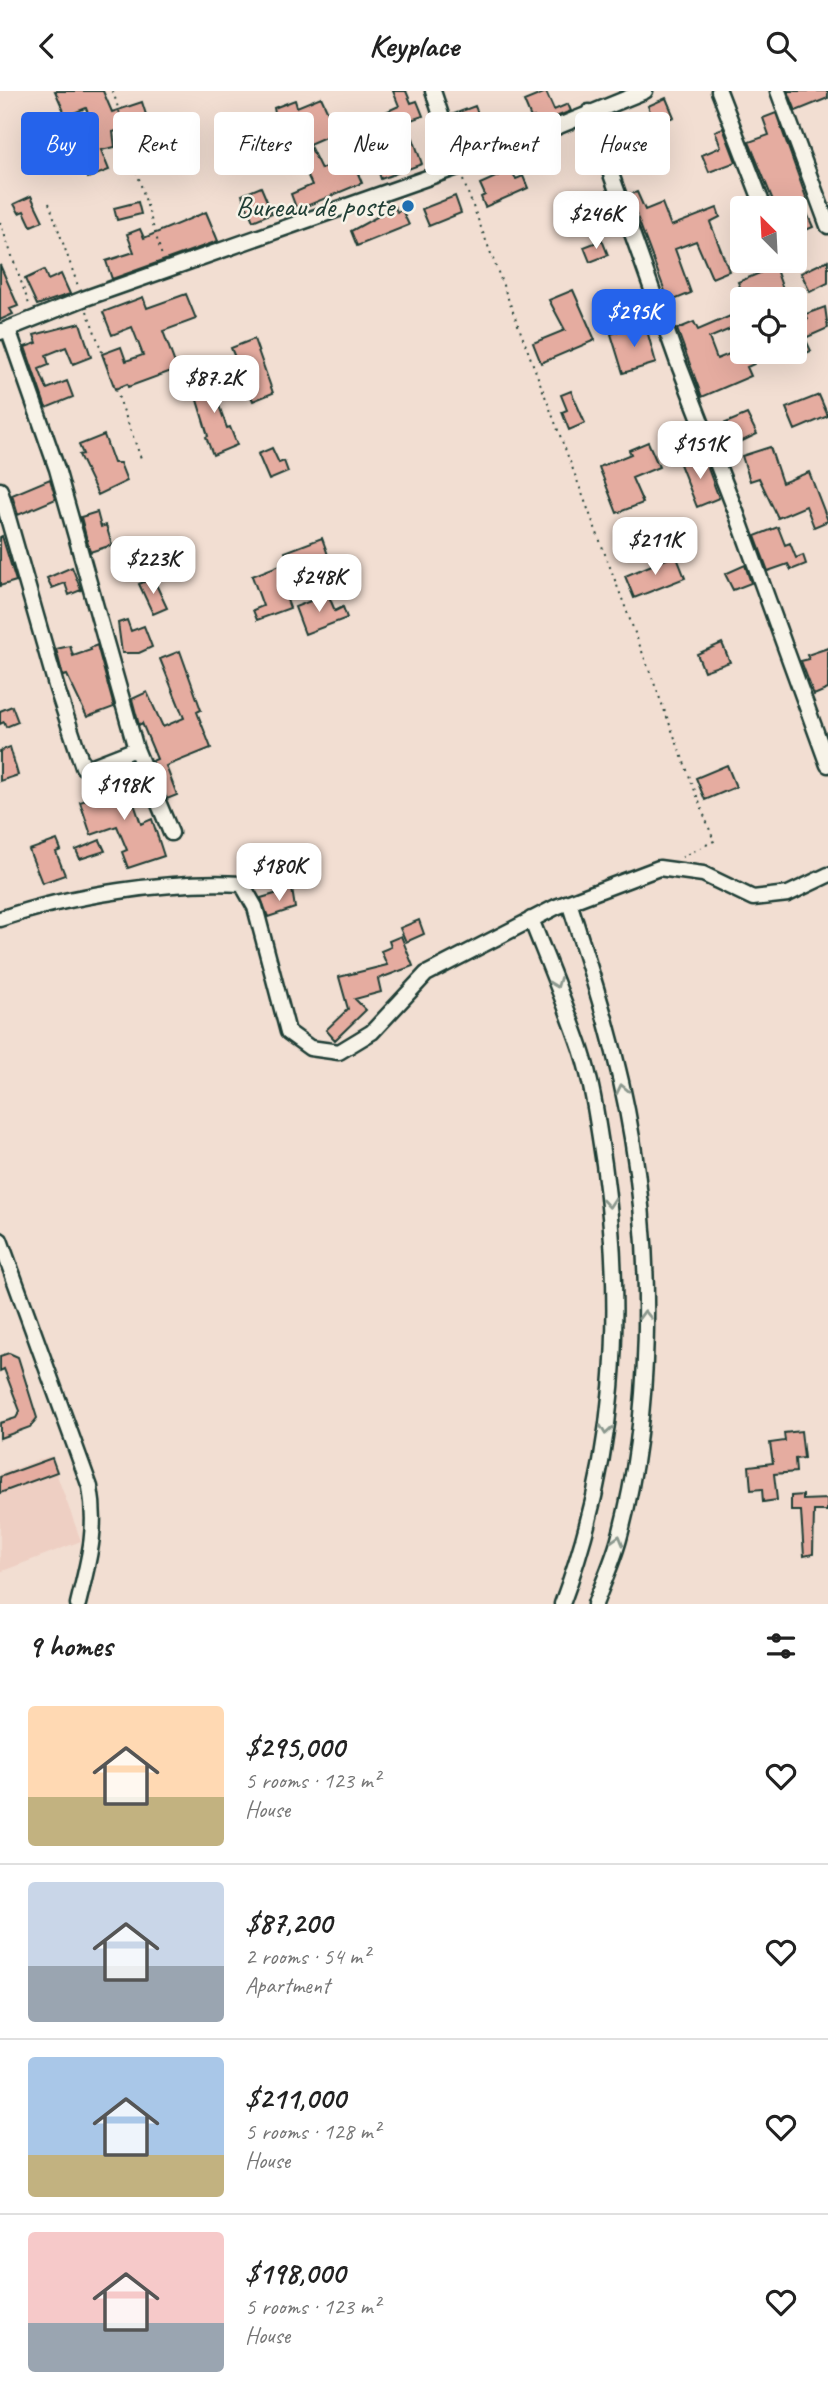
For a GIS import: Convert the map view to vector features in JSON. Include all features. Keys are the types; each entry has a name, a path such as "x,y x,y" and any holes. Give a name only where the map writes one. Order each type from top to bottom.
{"street":[{"path":"433,91 440,112"},
{"path":"589,112 645,91"},
{"path":"719,91 759,196"},
{"path":"778,91 828,226"},
{"path":"171,833 136,749 57,470 4,331 83,299 435,175"},
{"path":"611,175 677,360 736,512 828,765"},
{"path":"0,490 57,689 83,767 136,749"},
{"path":"0,919 58,901 199,882 242,884 255,907 288,1032 310,1048 339,1052 372,1032 426,974 531,919 659,868 703,874 753,898 788,894 828,875"},
{"path":"569,902 615,1056 632,1138 644,1230 645,1352 635,1456 619,1540 595,1604"},
{"path":"531,919 582,1051 598,1128 608,1196 617,1300 611,1394 599,1480 562,1604"},
{"path":"0,1240 90,1487 95,1514 94,1539 78,1604"}],"path":[{"path":"113,91 166,270"},
{"path":"461,175 715,841 681,857"},
{"path":"49,203 142,461"},
{"path":"0,222 34,318"}],"shaded area":[{"path":"50,1456 81,1541 0,1572 0,1474"}],"building":[{"path":"55,91 103,91 112,112 142,102 145,112 113,112 113,147 101,150 109,170 99,174 99,112 87,112 86,108 76,112 64,112"},
{"path":"393,91 406,91 411,103 417,101 423,116 411,120 411,112 386,112 399,106"},
{"path":"788,91 828,91 828,98 796,111"},
{"path":"546,92 554,110 568,104 571,111 561,115 561,112 529,112 524,101"},
{"path":"321,97 328,112 328,136 314,142 314,112 275,112 274,108 295,100 297,107"},
{"path":"666,98 674,117 670,118 670,112 650,112 648,106"},
{"path":"475,106 477,112 459,112"},
{"path":"776,113 806,196 771,196 749,142 769,135 763,118"},
{"path":"723,128 736,162 709,172 702,155 721,147 715,131"},
{"path":"413,138 422,164 411,168"},
{"path":"314,154 321,169 328,166 328,175 359,175 362,183 297,210 291,194 312,185 307,175 314,175"},
{"path":"500,175 514,175 516,179 523,176 528,188 485,207 481,197 485,195 480,184"},
{"path":"261,187 272,213 253,221 242,195"},
{"path":"637,192 645,210 662,203 671,226 717,208 720,217 710,222 729,271 712,278 696,241 675,249 691,293 669,302 629,195"},
{"path":"31,196 43,221 31,226 24,211 19,213 14,204"},
{"path":"455,196 461,213 429,226 422,209"},
{"path":"138,202 141,214 117,220 114,208"},
{"path":"395,207 397,212 402,210 409,225 357,246 351,231"},
{"path":"206,212 218,241 112,279 106,261 134,252 127,234 140,229 144,238"},
{"path":"807,213 813,227 807,230"},
{"path":"602,240 608,255 590,262 584,247"},
{"path":"828,260 828,283 810,292 801,273 807,273 807,270"},
{"path":"0,265 18,306 10,309 13,314 0,320"},
{"path":"44,270 48,280 61,274 70,294 37,305 25,279"},
{"path":"760,273 777,273 782,287 740,287 738,282"},
{"path":"573,290 595,340 541,363 533,343 565,330 549,300"},
{"path":"186,294 196,319 163,331 177,369 115,389 102,354 121,347 126,361 143,355 132,327 112,335 103,312 143,297 147,308"},
{"path":"825,307 828,328 807,337 807,314"},
{"path":"730,316 730,329 709,338 717,359 730,354 730,364 754,364 747,367 751,376 702,397 677,329 694,322 698,330"},
{"path":"80,323 91,357 73,364 66,347 46,355 49,365 39,369 47,389 67,381 73,397 46,408 25,347 37,343 34,335"},
{"path":"646,327 656,363 623,373 611,334 627,328 628,332"},
{"path":"254,339 273,393 253,401 231,348"},
{"path":"221,376 226,394 216,397 227,428 230,427 237,445 213,455 193,387"},
{"path":"571,391 585,423 569,430 562,412 567,410 561,395"},
{"path":"819,395 828,416 795,430 786,408"},
{"path":"747,414 757,434 732,446 721,425"},
{"path":"104,435 114,463 120,463 127,481 98,495 79,455 83,454 79,445"},
{"path":"648,442 659,467 632,478 643,503 617,513 599,467 631,454 629,450"},
{"path":"770,447 782,483 809,472 828,521 814,527 806,506 778,518 759,478 750,481 742,456"},
{"path":"272,448 279,463 284,461 288,472 269,480 258,454"},
{"path":"703,455 719,498 697,507 680,464"},
{"path":"50,479 56,499 18,515 12,495"},
{"path":"97,512 101,527 106,525 112,545 90,552 81,517"},
{"path":"778,527 785,545 790,543 796,558 803,555 806,564 791,570 788,564 768,571 755,536"},
{"path":"2,536 16,581 0,586 0,537"},
{"path":"322,538 334,572 284,592 290,608 257,620 253,610 263,606 252,576 288,562 285,552"},
{"path":"676,555 685,578 634,598 625,576"},
{"path":"745,565 751,583 733,590 725,574"},
{"path":"72,567 81,590 69,595 65,583 52,588 47,578"},
{"path":"153,578 167,608 153,614 139,584"},
{"path":"328,594 335,611 343,607 347,618 305,634 295,607"},
{"path":"127,620 131,631 144,626 152,647 139,653 122,653 118,623"},
{"path":"722,643 730,662 704,671 697,654"},
{"path":"97,645 114,707 87,717 67,675 63,676 56,649 70,646 73,656"},
{"path":"828,648 828,689 814,695 801,661 809,659 807,655"},
{"path":"180,651 201,710 197,712 211,748 166,766 177,795 167,799 152,761 157,759 142,723 139,725 132,699 147,692 163,727 184,718 160,659"},
{"path":"12,706 18,722 6,727 4,722 0,724 0,711"},
{"path":"10,747 18,775 0,781 0,751"},
{"path":"727,765 736,787 705,800 696,778"},
{"path":"134,772 140,788 130,792 141,824 152,819 164,856 128,868 122,852 127,850 117,826 91,835 80,802 112,791 111,788 128,782 125,776"},
{"path":"57,840 61,850 56,852 65,875 42,883 29,850"},
{"path":"100,840 105,851 80,859 76,850"},
{"path":"292,889 295,908 268,917 261,898"},
{"path":"419,920 424,934 406,942 400,928"},
{"path":"401,936 413,966 378,979 381,992 355,999 366,1010 335,1040 326,1030 348,1009 339,977 387,965 381,951 391,947 389,941"},
{"path":"9,1353 18,1357 37,1418 30,1427 0,1438 0,1423 16,1418 20,1411 4,1369 0,1371 0,1356"},
{"path":"801,1431 804,1458 795,1459 796,1472 774,1474 777,1500 763,1502 762,1489 751,1490 749,1466 773,1463 770,1443 785,1441 784,1433"},
{"path":"52,1458 57,1472 0,1493 0,1477"},
{"path":"803,1495 803,1500 827,1499 827,1511 814,1511 813,1554 804,1556 801,1511 791,1511 791,1496"}],"place":[{"name":"Bureau de poste","path":"408,206"}]}
